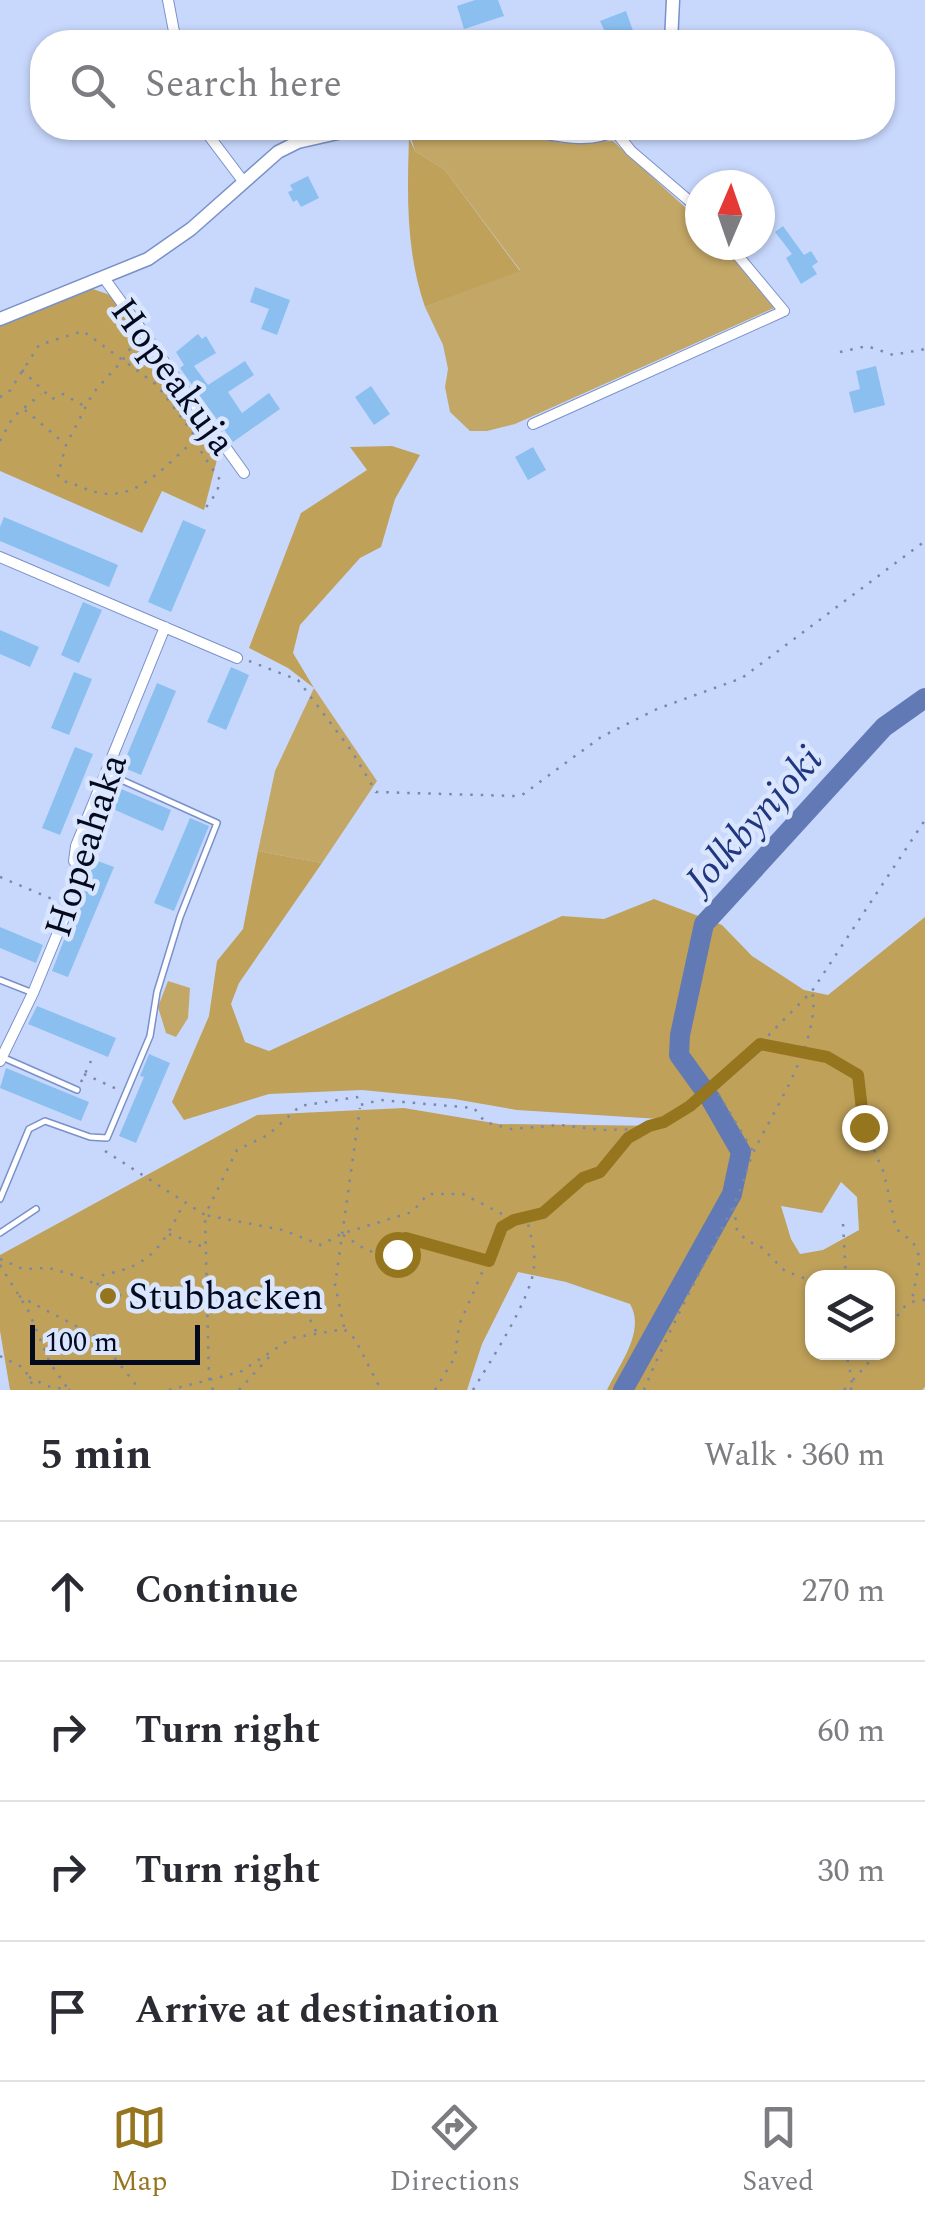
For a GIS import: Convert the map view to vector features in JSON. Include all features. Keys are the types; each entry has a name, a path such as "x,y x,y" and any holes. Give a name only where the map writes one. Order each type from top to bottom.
{"street":[{"path":"168,0 174,30"},
{"path":"672,30 673,0"},
{"path":"212,140 243,180"},
{"path":"0,319 148,259 210,213 267,160 307,140"},
{"path":"623,140 630,151 685,197"},
{"path":"533,424 784,311 742,260"},
{"name":"Hopeakuja","path":"104,278 244,473"},
{"path":"0,557 238,658"},
{"name":"Hopeahaka","path":"1,1059 33,994 83,872 74,861 76,846 166,628"}],"lane":[{"path":"0,1199 14,1159 34,1124 45,1120 90,1138 107,1138 150,1036 156,992 217,822 106,773"},
{"path":"0,980 33,994"},
{"path":"1,1059 77,1090"},
{"path":"0,1233 36,1209"}],"path":[{"path":"0,397 9,392 39,344 78,331 93,338 167,397 196,439 202,456 220,480 204,510"},
{"path":"147,339 133,341 122,361 85,406 66,445 58,474 62,481 76,483 85,490 113,495 138,488 196,439"},
{"path":"840,352 867,346 893,355 925,350"},
{"path":"144,377 165,363"},
{"path":"22,370 52,398 63,394 85,406"},
{"path":"0,441 12,418 44,392"},
{"path":"23,408 66,445"},
{"path":"238,658 298,680 351,750 376,792 522,795 601,737 657,708 742,678 925,542"},
{"path":"435,1390 454,1357 458,1324 502,1227 543,1213 583,1178 600,1172 628,1138 664,1122 760,1044 812,992 925,820"},
{"path":"0,877 68,906"},
{"path":"644,1390 663,1341 734,1205 753,1152 801,1052 815,1006 812,992"},
{"path":"760,1044 827,1057 858,1075 864,1127 884,1172 896,1229 913,1242 920,1258 912,1300"},
{"path":"77,1090 90,1061"},
{"path":"84,1074 126,1093"},
{"path":"712,1083 753,1152"},
{"path":"214,1390 209,1378 204,1215 237,1150 268,1135 300,1106 357,1097 360,1106 334,1285 344,1329 355,1339 381,1390"},
{"path":"360,1106 380,1100 450,1104 474,1108 484,1122 511,1129 561,1125 643,1129"},
{"path":"105,1151 204,1215 282,1230 321,1245 341,1234 412,1212 428,1194 463,1194 514,1220"},
{"path":"96,1284 103,1275 138,1266 160,1247 184,1202"},
{"path":"734,1205 737,1230 746,1240 761,1247 785,1271 805,1278"},
{"path":"474,1390 503,1341 534,1273 527,1219"},
{"path":"842,1224 845,1270"},
{"path":"168,1234 206,1248"},
{"path":"341,1234 368,1251 397,1254 406,1238 489,1261"},
{"path":"0,1258 23,1269 49,1268 119,1296 207,1306 259,1292 296,1294 318,1335"},
{"path":"0,1265 50,1363 69,1389"},
{"path":"18,1296 98,1338 140,1390"},
{"path":"895,1321 903,1305 925,1300"},
{"path":"169,1390 240,1372 292,1338 344,1329"},
{"path":"239,1390 276,1350"},
{"path":"0,1356 24,1368 35,1390"},
{"path":"848,1360 851,1390"},
{"path":"844,1390 871,1360"},
{"path":"28,1377 47,1386 69,1389"}],"shaded area":[{"path":"410,140 415,151 445,170 520,271 425,307 411,245"},
{"path":"412,140 613,141 685,207 685,260 734,260 774,308 515,424 470,431 450,412 443,345 425,307 520,270 445,170 415,151"},
{"path":"93,289 110,295 219,452 204,510 162,491 142,533 0,471 0,325"},
{"path":"392,446 420,455 395,499 381,547 360,558 300,625 293,653 314,688 288,668 249,648 301,513 367,470 350,447"},
{"path":"314,688 377,781 322,863 258,851 275,771"},
{"path":"258,851 322,863 239,983 231,1004 245,1042 269,1051 562,916 604,919 654,899 722,925 752,956 804,990 828,995 925,917 925,1387 607,1390 633,1336 634,1314 630,1304 566,1282 518,1272 482,1344 467,1390 10,1390 0,1331 0,1255 257,1115 404,1108 499,1124 663,1126 659,1119 517,1110 362,1090 269,1094 184,1120 172,1102 209,1016 217,961 243,929","holes":["841,1182 857,1197 859,1230 823,1250 800,1254 781,1206 822,1213"]},
{"path":"168,981 190,988 188,1018 176,1037 166,1033 158,1007"}],"building":[{"path":"475,0 498,0 504,16 464,29 457,6"},
{"path":"626,11 633,30 604,30 600,21"},
{"path":"308,176 319,198 301,207 288,192 293,190 290,185"},
{"path":"783,226 804,255 811,251 818,262 812,266 817,274 801,284 786,258 792,254 775,232"},
{"path":"255,287 290,300 277,335 261,329 269,309 250,302"},
{"path":"198,334 202,339 206,336 216,353 194,366 208,385 245,361 254,375 228,392 242,413 269,393 280,409 233,442 180,368 184,365 176,352"},
{"path":"876,366 885,405 854,413 849,392 860,389 856,371"},
{"path":"371,386 390,414 374,425 355,397"},
{"path":"533,447 546,470 528,480 515,457"},
{"path":"4,517 118,565 109,587 0,541"},
{"path":"183,520 206,530 171,612 148,602"},
{"path":"83,602 102,610 79,663 61,655"},
{"path":"0,630 39,647 30,667 0,654"},
{"path":"231,667 249,675 226,730 207,722"},
{"path":"74,672 92,679 69,735 51,728"},
{"path":"157,683 176,691 141,775 122,767"},
{"path":"75,747 93,754 60,835 42,828"},
{"path":"114,786 171,810 163,831 106,806"},
{"path":"190,818 209,826 174,911 154,903"},
{"path":"95,860 114,867 68,977 52,971"},
{"path":"0,927 43,945 36,963 0,948"},
{"path":"37,1006 116,1038 108,1057 28,1024"},
{"path":"149,1054 170,1063 136,1143 119,1136 144,1077 140,1076"},
{"path":"6,1068 89,1102 81,1121 0,1088"}],"waterway":[{"name":"Jolkbynjoki","path":"623,1390 732,1194 741,1152 679,1055 704,924 884,727 925,698"}],"place":[{"name":"Stubbacken","path":"108,1296"}],"route":[{"path":"397,1254 406,1238 489,1261 502,1227 543,1213 583,1178 600,1172 628,1138 690,1106 760,1044 827,1057 858,1075 864,1127"}]}
